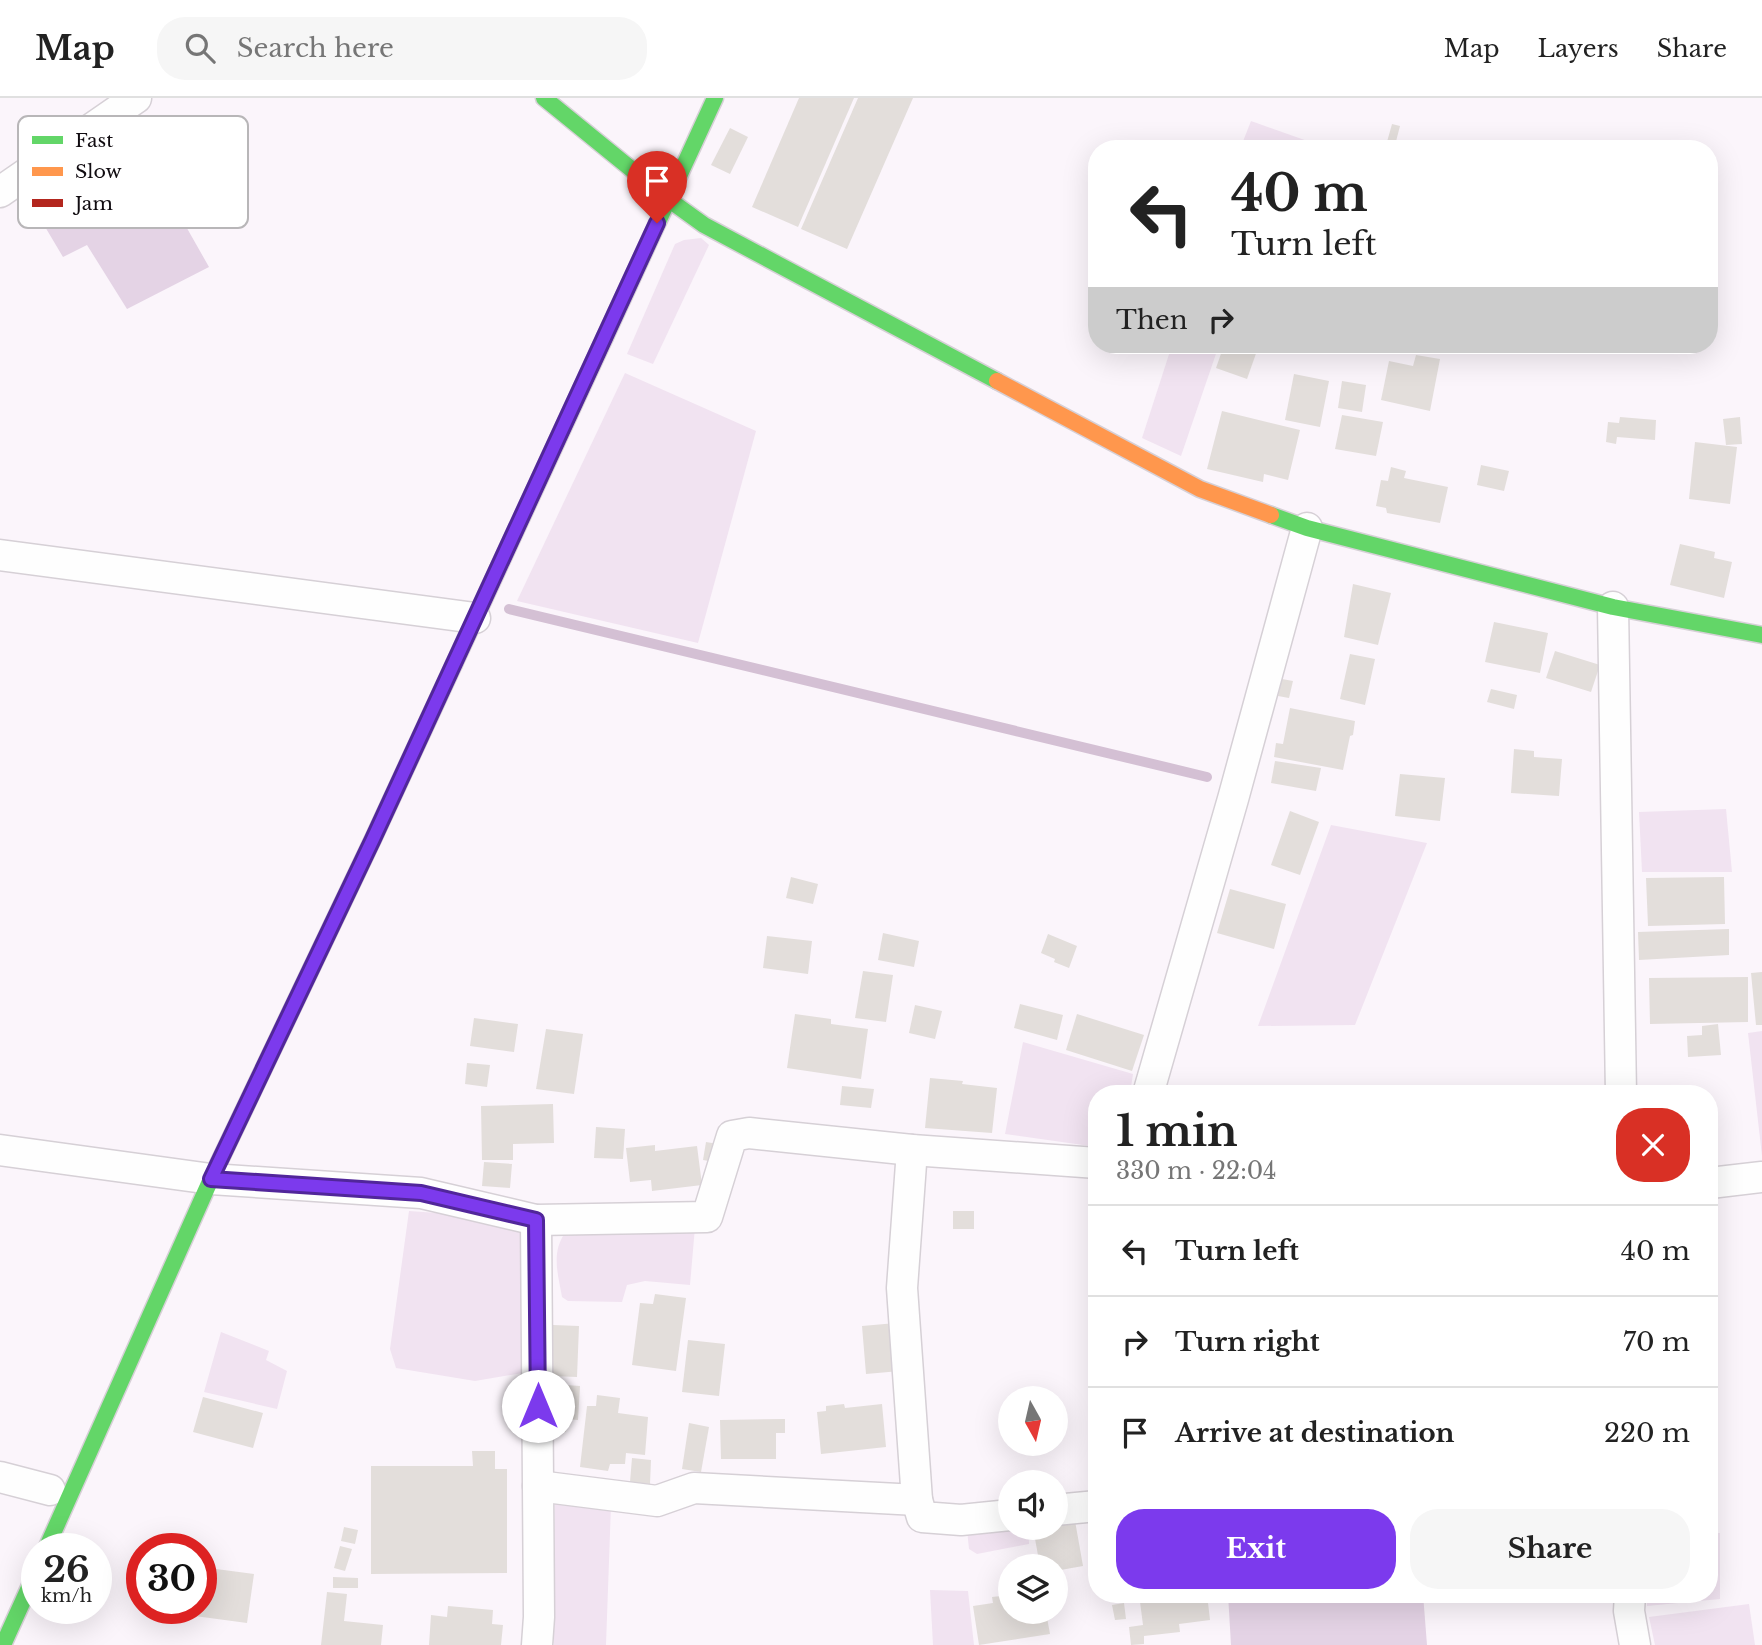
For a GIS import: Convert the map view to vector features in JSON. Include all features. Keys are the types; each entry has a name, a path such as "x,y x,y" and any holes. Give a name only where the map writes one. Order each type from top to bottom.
{"street":[{"path":"110,116 136,98"},
{"path":"544,98 704,225 1200,489 1307,528 1613,607 1762,635"},
{"path":"53,1533 211,1179 373,839 715,98"},
{"path":"0,192 18,180"},
{"path":"1151,1085 1307,528"},
{"path":"0,555 475,618"},
{"path":"1613,607 1621,1085"},
{"path":"0,1150 211,1179 421,1193 536,1220 707,1217 732,1136 749,1133 912,1150 1088,1162"},
{"path":"912,1150 902,1288 917,1500 922,1517 961,1520 998,1516"},
{"path":"1718,1182 1762,1177"},
{"path":"536,1220 537,1645"},
{"path":"0,1477 50,1490"},
{"path":"538,1486 657,1501 694,1488 917,1500"},
{"path":"1068,1509 1088,1507"},
{"path":"1629,1603 1635,1645"},
{"path":"3,1645 21,1605"}],"shaded area":[{"path":"1251,121 1305,140 1244,140"},
{"path":"46,228 187,228 209,267 127,309 87,245 63,257"},
{"path":"701,238 709,245 653,364 627,354 675,244"},
{"path":"1169,354 1216,354 1181,456 1142,438"},
{"path":"625,373 756,431 698,643 517,601"},
{"path":"1726,809 1732,872 1642,872 1639,812"},
{"path":"1331,825 1427,843 1355,1025 1258,1026"},
{"path":"1762,1031 1762,1156 1748,1033"},
{"path":"1023,1042 1133,1074 1131,1085 1088,1085 1088,1146 1005,1134"},
{"path":"409,1211 452,1214 521,1230 526,1246 522,1373 475,1381 396,1368 390,1349"},
{"path":"695,1227 690,1285 645,1281 627,1285 622,1302 568,1301 562,1297 557,1256 565,1233"},
{"path":"221,1332 269,1351 266,1360 287,1371 277,1409 204,1392"},
{"path":"555,1503 611,1505 606,1645 554,1645"},
{"path":"998,1529 998,1540 1029,1540 1029,1544 977,1554 969,1549 967,1530"},
{"path":"1718,1533 1720,1533 1718,1599"},
{"path":"930,1590 968,1591 974,1645 933,1645"},
{"path":"1229,1603 1424,1603 1427,1645 1231,1645"},
{"path":"1647,1603 1678,1603 1647,1606"},
{"path":"1749,1604 1755,1645 1655,1645 1649,1617"}],"building":[{"path":"799,98 854,98 798,227 752,207"},
{"path":"858,98 913,98 847,249 801,229"},
{"path":"1392,124 1400,126 1396,140 1388,140"},
{"path":"730,128 748,137 730,174 711,165"},
{"path":"1221,354 1256,354 1247,379 1216,368"},
{"path":"1416,355 1440,359 1430,411 1381,400 1389,361 1413,366"},
{"path":"1294,374 1329,381 1320,427 1285,420"},
{"path":"1342,381 1366,385 1362,412 1338,408"},
{"path":"1222,411 1300,430 1288,480 1264,474 1263,482 1207,469"},
{"path":"1342,415 1383,422 1376,456 1335,449"},
{"path":"1620,417 1656,420 1655,440 1617,437 1616,444 1606,442 1608,422 1619,423"},
{"path":"1740,417 1742,444 1726,445 1723,419"},
{"path":"1695,442 1737,447 1730,504 1689,499"},
{"path":"1481,465 1509,471 1504,491 1477,485"},
{"path":"1391,467 1406,471 1404,478 1448,487 1440,523 1387,513 1386,508 1376,506 1381,480 1388,481"},
{"path":"1680,544 1715,552 1714,558 1732,562 1724,598 1670,585"},
{"path":"1353,584 1391,593 1378,645 1344,637"},
{"path":"1494,622 1548,633 1540,673 1485,662"},
{"path":"1555,651 1600,665 1591,692 1546,678"},
{"path":"1350,654 1375,659 1365,705 1340,699"},
{"path":"1282,679 1293,681 1289,698 1278,696"},
{"path":"1491,689 1517,695 1514,709 1487,702"},
{"path":"1290,708 1355,721 1343,770 1274,757 1276,743 1283,744"},
{"path":"1514,749 1534,751 1534,757 1562,759 1559,796 1511,793"},
{"path":"1275,761 1321,768 1316,791 1271,783"},
{"path":"1400,774 1445,778 1440,821 1395,816"},
{"path":"1290,811 1319,822 1300,875 1271,865"},
{"path":"791,877 818,884 813,904 786,898"},
{"path":"1724,877 1725,924 1648,926 1646,878"},
{"path":"1230,889 1286,904 1274,949 1217,933"},
{"path":"1729,929 1729,955 1639,960 1638,932"},
{"path":"883,933 919,941 914,967 878,960"},
{"path":"1048,934 1077,946 1069,968 1041,953"},
{"path":"767,936 812,941 808,974 763,968"},
{"path":"863,971 893,975 886,1022 855,1018"},
{"path":"1762,972 1762,1025 1756,1025 1751,973"},
{"path":"1748,977 1748,1022 1650,1024 1649,978"},
{"path":"1020,1004 1063,1015 1057,1040 1014,1028"},
{"path":"915,1005 942,1011 935,1039 909,1033"},
{"path":"795,1014 831,1019 831,1024 868,1029 861,1079 787,1068"},
{"path":"1077,1014 1144,1035 1132,1071 1066,1050"},
{"path":"474,1018 518,1024 514,1052 470,1046"},
{"path":"1718,1024 1721,1055 1688,1057 1687,1036 1702,1035 1702,1026"},
{"path":"546,1029 583,1034 574,1094 536,1089"},
{"path":"467,1063 490,1065 487,1087 465,1084"},
{"path":"930,1078 997,1088 992,1133 925,1128"},
{"path":"842,1086 874,1089 871,1108 840,1105"},
{"path":"553,1104 554,1143 513,1144 513,1160 482,1160 481,1106"},
{"path":"596,1127 625,1129 623,1159 594,1158"},
{"path":"706,1142 718,1144 714,1162 703,1160"},
{"path":"655,1145 655,1151 697,1146 702,1185 652,1191 651,1180 630,1182 626,1148"},
{"path":"484,1162 512,1164 510,1188 482,1186"},
{"path":"953,1211 974,1211 974,1229 953,1229"},
{"path":"655,1294 686,1298 676,1371 632,1365 640,1303 653,1304"},
{"path":"896,1323 900,1371 866,1374 862,1326"},
{"path":"553,1325 579,1326 577,1377 552,1376"},
{"path":"688,1340 725,1344 719,1396 682,1392"},
{"path":"552,1384 580,1386 578,1420 565,1419 566,1432 553,1431"},
{"path":"597,1395 620,1398 618,1413 648,1417 645,1455 626,1453 625,1464 610,1464 608,1471 580,1467 587,1406 596,1406"},
{"path":"203,1397 263,1413 253,1448 193,1432"},
{"path":"844,1404 845,1408 882,1404 886,1447 821,1454 817,1412 826,1411 826,1406"},
{"path":"785,1419 785,1433 776,1433 776,1459 721,1459 720,1420"},
{"path":"689,1423 709,1427 701,1472 682,1469"},
{"path":"472,1451 495,1451 495,1469 507,1469 507,1573 371,1574 371,1466 473,1466"},
{"path":"632,1458 651,1460 650,1484 630,1482"},
{"path":"1074,1515 1083,1566 1068,1569 1068,1554 1038,1554 1035,1540 1068,1540 1068,1516"},
{"path":"344,1527 358,1530 355,1544 341,1541"},
{"path":"340,1546 352,1549 345,1571 334,1568"},
{"path":"217,1569 254,1574 247,1623 217,1619"},
{"path":"333,1577 358,1578 358,1588 333,1588"},
{"path":"327,1592 347,1594 344,1621 383,1625 381,1645 321,1645"},
{"path":"998,1596 998,1624 1048,1624 1050,1634 979,1645 973,1606 993,1603 992,1597"},
{"path":"1124,1603 1126,1619 1115,1620 1112,1605"},
{"path":"1140,1603 1208,1603 1210,1620 1179,1624 1180,1632 1144,1636 1144,1644 1131,1645 1129,1627 1143,1625"},
{"path":"448,1606 493,1610 492,1624 503,1625 501,1645 429,1645 431,1615 447,1617"}],"waterway":[{"path":"509,609 1207,777"}],"traffic: fast":[{"path":"544,98 704,225 997,381"},
{"path":"605,337 715,98"},
{"path":"1271,515 1307,528 1613,607 1762,635"},
{"path":"53,1533 211,1179 454,664"},
{"path":"3,1645 21,1605"}],"traffic: slow":[{"path":"997,381 1200,489 1271,515"}],"traffic: jam":[{"path":"454,664 605,337"}],"route":[{"path":"538,1406 536,1220 421,1193 211,1179 373,839 657,223"}]}
